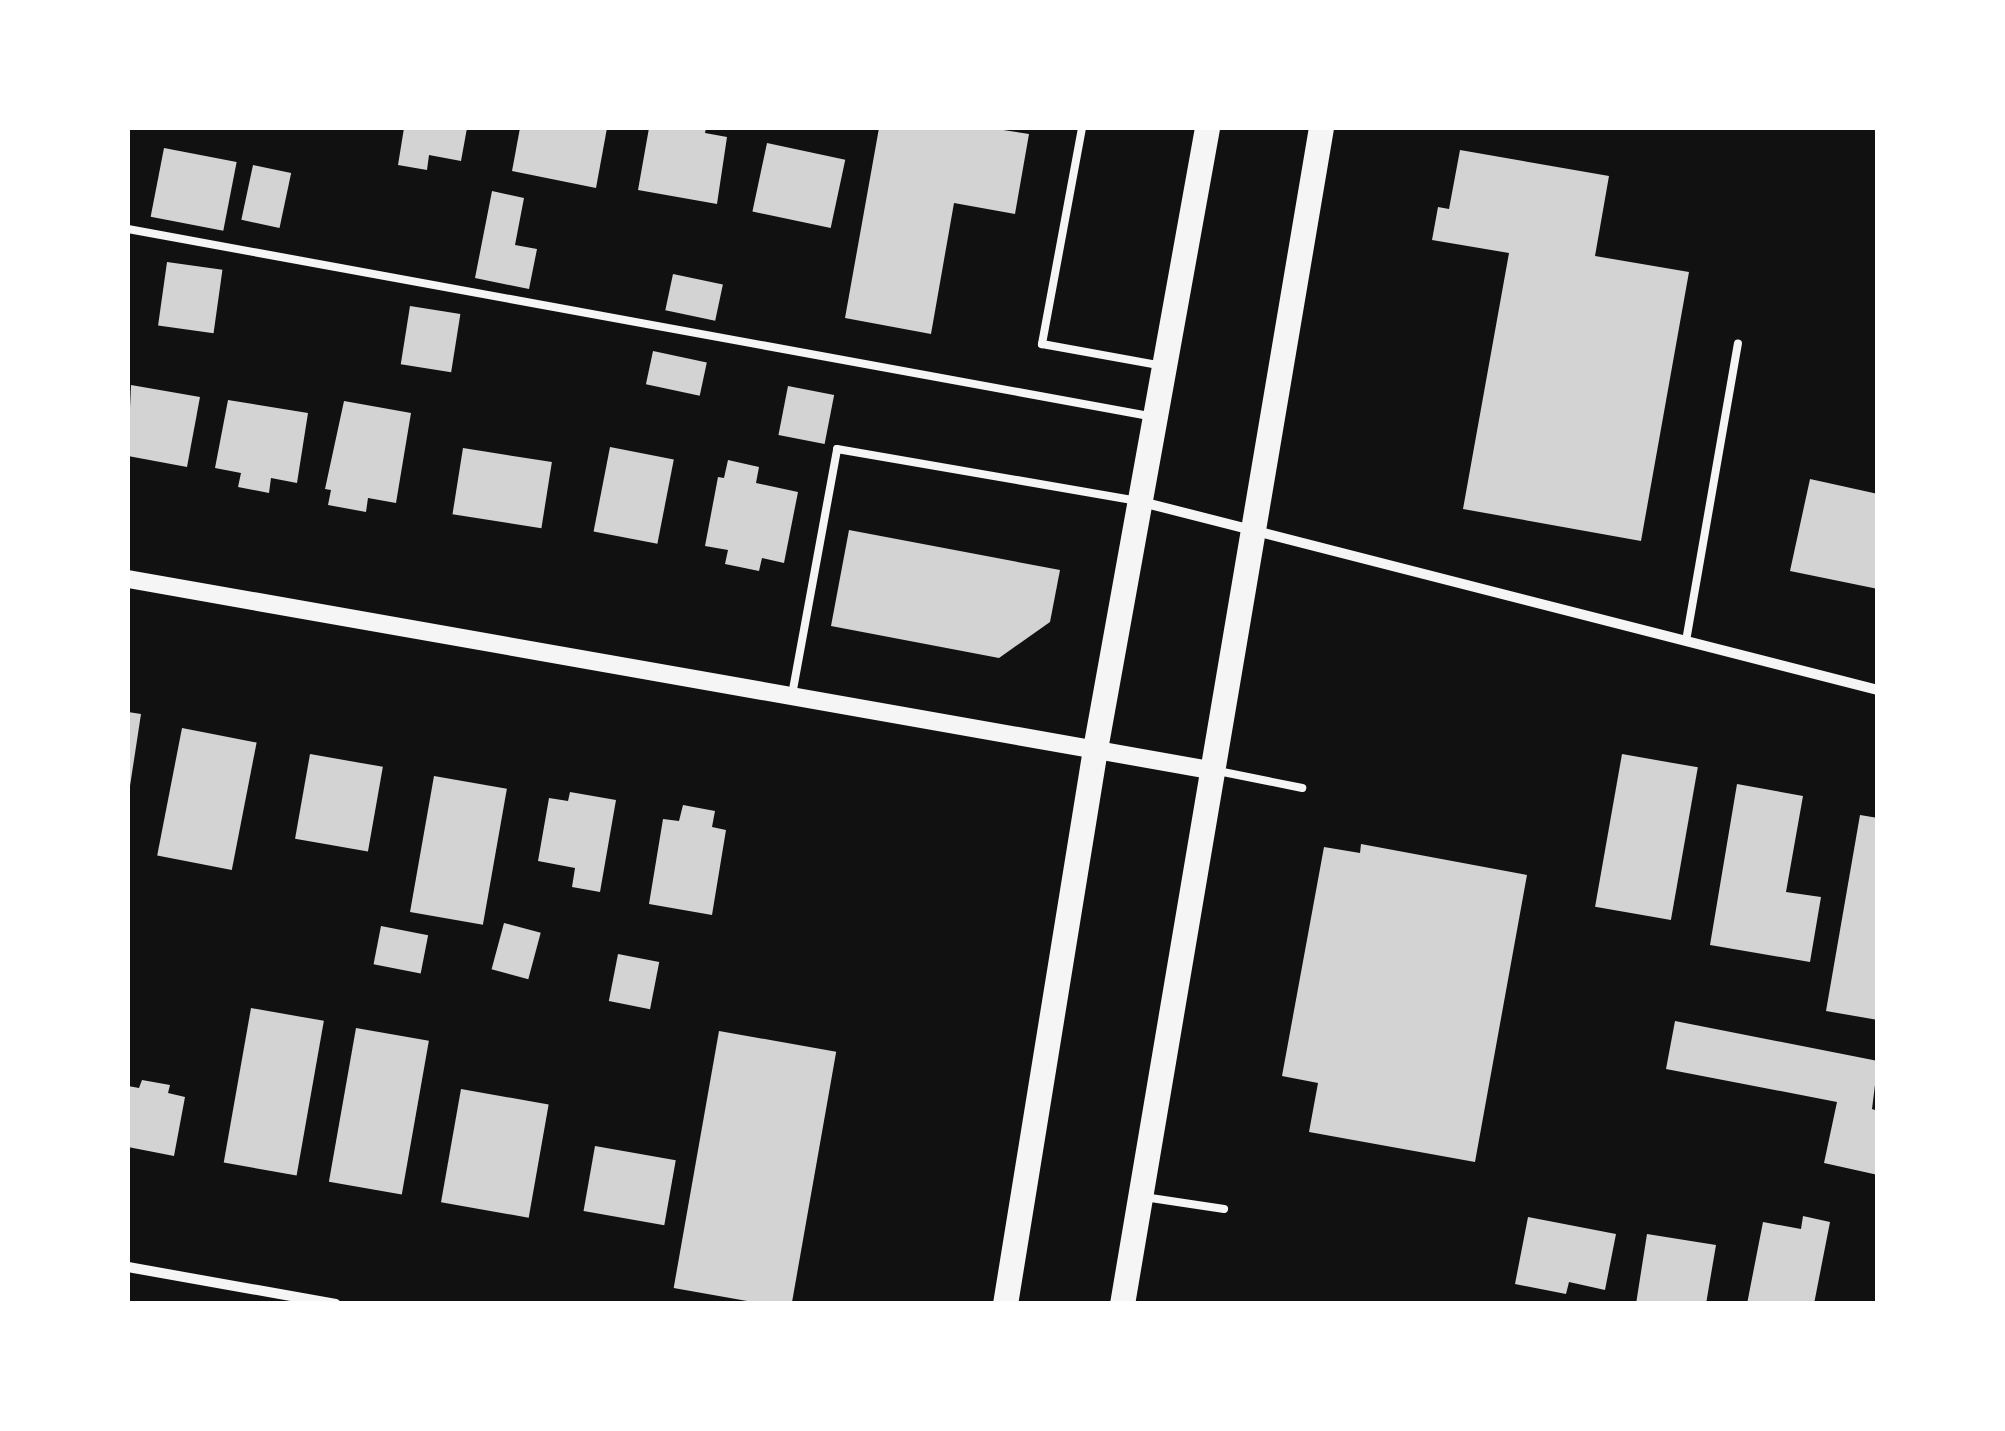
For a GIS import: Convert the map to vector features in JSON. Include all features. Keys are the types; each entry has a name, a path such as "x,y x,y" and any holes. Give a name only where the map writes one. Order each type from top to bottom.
{"main road":[{"path":"1005,1304 1095,749 1158,418 1207,128"},
{"path":"1122,1304 1320,128"}],"street":[{"path":"1142,502 1878,690"},
{"path":"128,579 1210,770"},
{"path":"128,1267 336,1304"}],"lane":[{"path":"1082,128 1042,344 1167,367"},
{"path":"128,228 1158,418"},
{"path":"1686,641 1738,344"},
{"path":"792,695 837,449 1142,502"},
{"path":"1210,770 1302,788"},
{"path":"1139,1197 1224,1209"}],"building":[{"path":"404,128 467,128 461,161 429,155 427,170 398,165"},
{"path":"520,128 607,128 596,188 512,171"},
{"path":"649,128 706,128 705,133 727,137 717,204 638,190"},
{"path":"879,128 990,128 1029,134 1015,214 954,203 931,334 845,318"},
{"path":"767,143 845,160 831,228 752,211"},
{"path":"164,148 237,162 223,231 151,217"},
{"path":"1460,150 1609,176 1595,256 1689,272 1641,541 1463,509 1509,253 1432,240 1438,207 1449,209"},
{"path":"253,165 291,173 280,228 241,220"},
{"path":"492,191 524,198 515,245 537,249 529,289 475,278"},
{"path":"167,262 222,270 214,333 158,325"},
{"path":"673,274 723,285 715,321 665,310"},
{"path":"410,306 460,314 451,372 401,364"},
{"path":"653,351 707,362 700,396 646,384"},
{"path":"131,385 200,397 187,467 128,456"},
{"path":"788,386 834,395 825,444 778,435"},
{"path":"228,400 308,413 297,483 271,478 269,493 238,487 241,473 215,468"},
{"path":"344,401 411,413 396,503 368,498 366,512 328,505 331,490 325,489"},
{"path":"610,447 674,459 657,544 594,531"},
{"path":"463,448 552,462 541,528 453,514"},
{"path":"728,460 759,467 756,483 798,492 784,563 762,558 759,571 725,564 728,550 705,546 718,477 724,478"},
{"path":"1810,479 1878,494 1878,589 1790,571"},
{"path":"849,530 1060,570 1050,622 999,658 831,626"},
{"path":"128,712 141,714 130,786 128,786"},
{"path":"182,728 257,743 232,870 157,856"},
{"path":"310,754 383,767 368,852 295,839"},
{"path":"1622,754 1698,767 1671,920 1595,907"},
{"path":"434,776 507,789 483,925 410,912"},
{"path":"1737,784 1803,796 1786,892 1821,897 1810,962 1710,945"},
{"path":"570,792 616,800 600,892 572,887 575,868 538,861 549,798 568,801"},
{"path":"683,805 715,811 712,827 726,830 712,915 649,904 663,819 679,821"},
{"path":"1860,815 1878,818 1878,1020 1826,1011"},
{"path":"1361,844 1527,875 1475,1162 1309,1132 1318,1083 1282,1076 1324,847 1360,853"},
{"path":"504,923 541,933 528,979 492,969"},
{"path":"381,926 428,935 421,973 374,964"},
{"path":"618,954 659,962 650,1009 609,1001"},
{"path":"251,1008 324,1021 297,1175 224,1163"},
{"path":"1675,1021 1878,1061 1872,1109 1878,1111 1878,1175 1824,1163 1837,1102 1666,1069"},
{"path":"356,1028 429,1041 402,1194 329,1182"},
{"path":"719,1031 836,1052 792,1304 764,1304 674,1288"},
{"path":"142,1080 170,1085 168,1093 185,1097 174,1156 128,1147 128,1086 139,1088"},
{"path":"461,1089 549,1104 529,1218 441,1202"},
{"path":"595,1146 676,1160 664,1225 584,1211"},
{"path":"1803,1216 1830,1222 1814,1304 1747,1304 1763,1222 1801,1229"},
{"path":"1528,1217 1616,1234 1605,1290 1569,1282 1566,1294 1515,1284"},
{"path":"1647,1234 1716,1245 1706,1304 1636,1304"}]}
